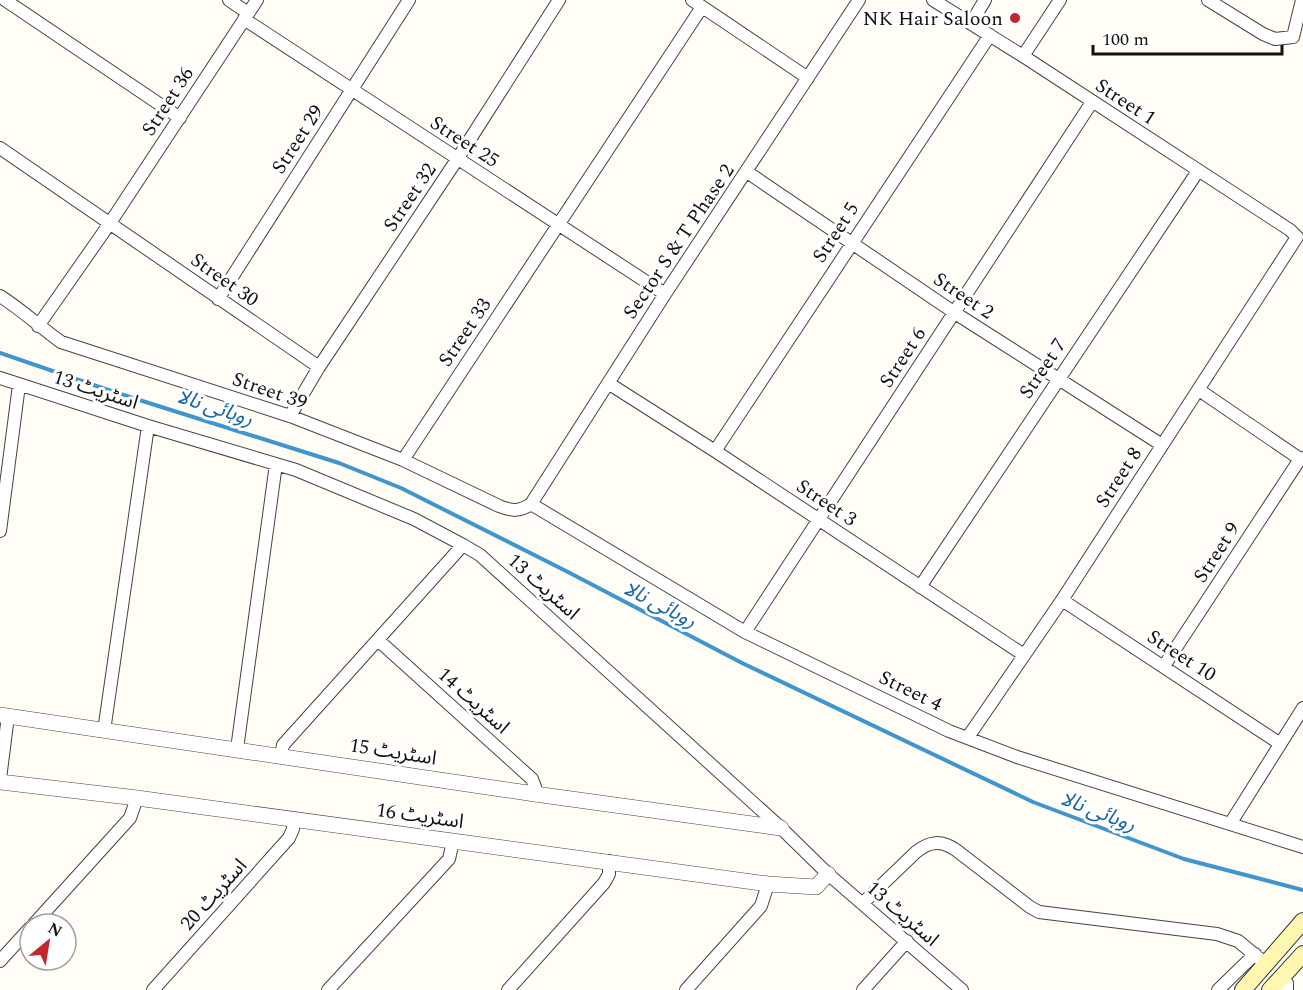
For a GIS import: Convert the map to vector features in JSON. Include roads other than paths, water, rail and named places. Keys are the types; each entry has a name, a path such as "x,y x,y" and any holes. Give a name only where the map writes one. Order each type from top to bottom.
{"main road":[{"path":"1243,990 1261,959 1303,921"},
{"path":"1270,990 1284,984 1303,954"}],"street":[{"path":"5,0 180,118"},
{"name":"Street 25","path":"229,0 246,16 351,91 458,158 558,226 665,294"},
{"name":"Street 36","path":"38,326 110,223 257,0"},
{"name":"Street 29","path":"218,298 409,0"},
{"name":"Street 32","path":"290,416 319,367 458,158 559,0"},
{"name":"Sector S & T Phase 2","path":"531,504 665,294 859,0"},
{"name":"Street 1","path":"933,0 1023,56 1290,230 1297,237"},
{"path":"971,23 985,0"},
{"path":"1023,56 1060,0"},
{"path":"1208,0 1263,34 1275,39 1293,37 1303,45"},
{"path":"1293,37 1302,0"},
{"path":"697,4 808,78"},
{"name":"Street 33","path":"403,460 558,226 697,4"},
{"name":"Street 5","path":"715,451 990,36"},
{"name":"Street 6","path":"744,632 1092,102"},
{"name":"Street 30","path":"0,148 319,367"},
{"name":"Street 7","path":"920,587 1198,171"},
{"name":"Street 2","path":"747,172 955,313 1162,445"},
{"name":"Street 8","path":"968,737 1062,600 1297,237"},
{"name":"Street 39","path":"0,296 27,314 38,326 61,342 290,416 403,460 499,506 521,511 531,504"},
{"name":"اسٹریٹ 13","path":"0,378 311,476 414,519 480,555 781,828 828,874 962,990"},
{"name":"Street 3","path":"608,383 1024,655"},
{"path":"0,531 19,385"},
{"name":"Street 9","path":"1164,666 1302,459 1199,390"},
{"path":"105,731 148,426"},
{"path":"237,749 276,464"},
{"name":"Street 4","path":"531,504 744,632 949,730 1017,757 1303,847"},
{"path":"281,755 283,745 463,545"},
{"name":"Street 10","path":"1062,600 1279,743"},
{"name":"اسٹریٹ 14","path":"378,640 532,779 535,794"},
{"path":"1230,824 1303,708"},
{"path":"0,780 4,716"},
{"name":"اسٹریٹ 15","path":"4,716 781,828"},
{"name":"اسٹریٹ 16","path":"0,780 768,884 816,887 828,874"},
{"path":"45,912 130,818 137,798"},
{"name":"اسٹریٹ 20","path":"153,990 289,838 293,829 293,819"},
{"path":"328,990 449,859 453,841"},
{"path":"863,903 916,852 936,842 947,844 1039,912 1217,934 1238,941 1261,959 1218,990"},
{"path":"508,990 604,883 609,874 609,861"},
{"path":"686,990 761,906 768,884"},
{"path":"0,961 18,941"},
{"path":"863,990 907,941"}],"waterway":[{"name":"روہائی نالا","path":"0,353 114,392 339,463 401,488 742,663 1033,802 1184,859 1303,890"}],"place":[{"name":"NK Hair Saloon","path":"1015,18"}]}
